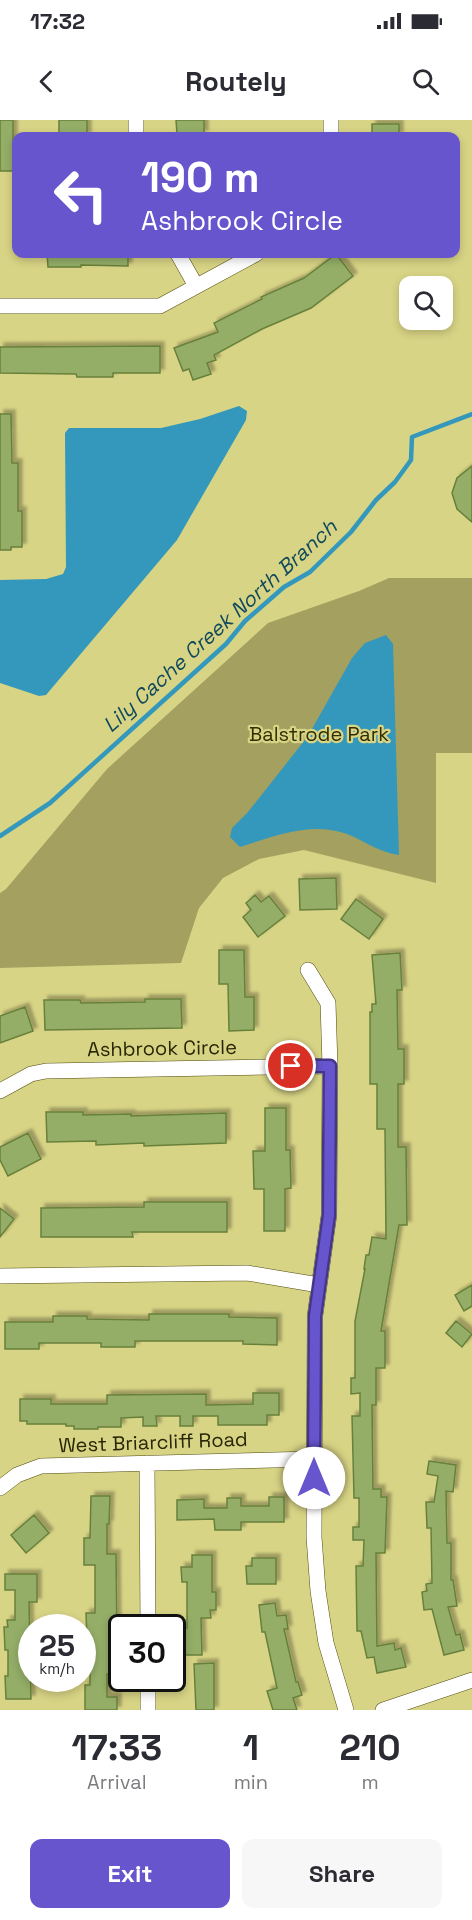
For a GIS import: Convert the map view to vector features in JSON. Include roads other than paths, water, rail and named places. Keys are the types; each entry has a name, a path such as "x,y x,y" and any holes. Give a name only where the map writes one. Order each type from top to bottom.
{"street":[{"path":"180,258 196,286"},
{"path":"0,306 160,306 248,258"},
{"path":"308,970 328,1003 330,1066 329,1215 315,1316 314,1537 318,1591 326,1642 346,1710"},
{"name":"Ashbrook Circle","path":"0,1091 20,1079 46,1071 330,1066"},
{"path":"0,1276 247,1273 319,1286"},
{"name":"West Briarcliff Road","path":"0,1488 17,1475 41,1466 314,1459"},
{"path":"147,1463 148,1614"},
{"path":"383,1710 472,1680"},
{"path":"148,1692 148,1710"}],"water":[{"path":"239,406 247,411 246,420 177,540 46,695 39,696 0,683 0,580 46,579 63,574 66,567 65,433 69,428 161,428 200,419"},
{"path":"386,635 393,644 399,855 379,849 347,834 320,829 266,838 240,847 230,837 232,828 248,812 308,736 352,658 365,643"}],"waterway":[{"name":"Lily Cache Creek North Branch","path":"0,836 50,803 226,644 245,621 284,587 310,572 351,532 376,500 395,482 411,460 412,437 472,414"}],"park label":[{"name":"Balstrode Park","path":"319,734"}]}
